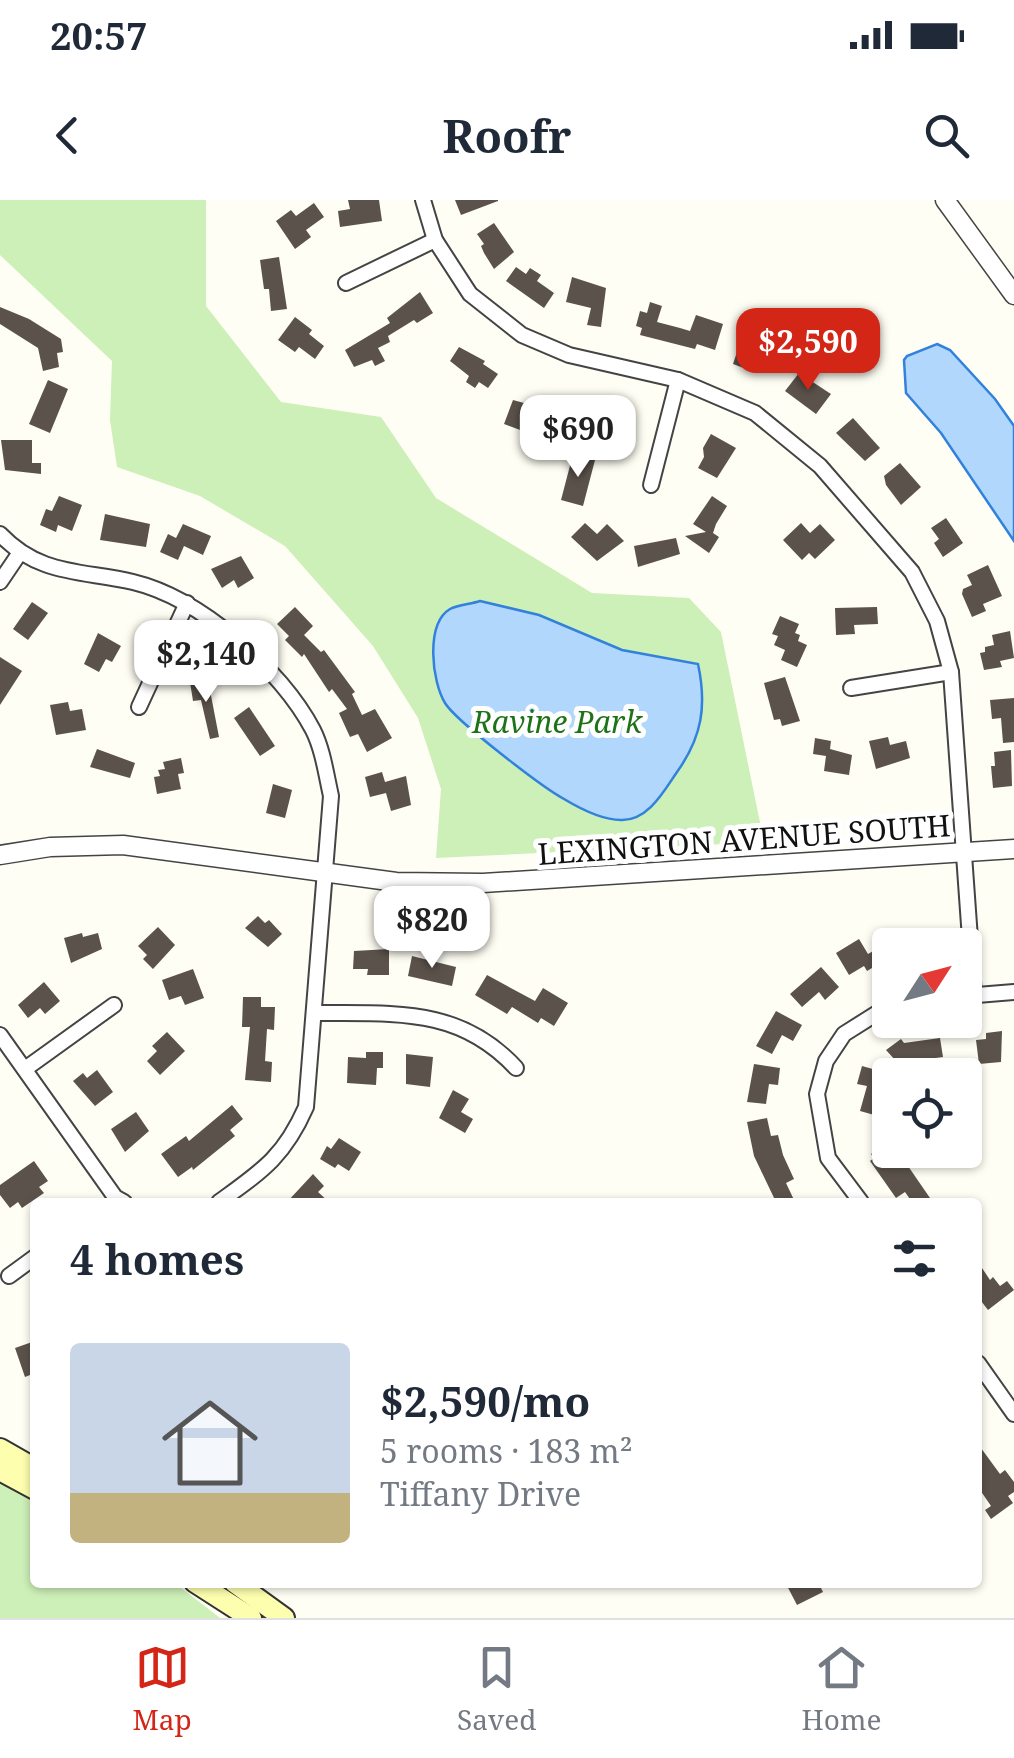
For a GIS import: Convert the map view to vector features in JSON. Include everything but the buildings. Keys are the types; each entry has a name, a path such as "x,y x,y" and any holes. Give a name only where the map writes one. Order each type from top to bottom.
{"main road":[{"path":"0,1449 30,1466"},
{"path":"0,1470 30,1486"},
{"path":"204,1588 251,1618"},
{"path":"242,1588 284,1618"}],"street":[{"path":"423,200 435,240 470,294 522,335 569,355 678,380 755,412 820,466 912,572 937,621 951,672 967,928"},
{"path":"945,200 1014,295"},
{"path":"346,283 435,240"},
{"path":"651,485 678,380"},
{"path":"0,534 19,554 58,569 136,583 187,603 245,647 290,694 313,730 331,796 306,1107 292,1138 270,1165 225,1198"},
{"path":"0,582 19,554"},
{"path":"139,706 187,603"},
{"path":"850,688 951,672"},
{"name":"LEXINGTON AVENUE SOUTH","path":"0,855 50,847 122,845 396,882 483,883 1014,848"},
{"path":"982,995 1014,992"},
{"path":"25,1069 114,1004"},
{"path":"316,1013 417,1015 456,1024 500,1052 516,1068"},
{"path":"858,1198 828,1158 817,1094 826,1061 844,1034 872,1016"},
{"path":"0,1036 114,1198"},
{"path":"9,1276 30,1261"},
{"path":"982,1370 1014,1414"}],"green space":[{"name":"Ravine Park","path":"0,200 206,200 206,306 281,402 381,417 436,498 592,593 689,598 721,632 764,842 436,858 441,789 418,718 373,646 285,546 200,496 117,467 110,420 112,361 0,255"},
{"path":"0,1445 30,1469 30,1588 181,1588 220,1618 0,1618"}],"water":[{"path":"937,344 950,350 1014,426 1014,541 941,433 906,393 904,360"},
{"path":"480,601 539,615 622,650 698,664 702,707 697,734 661,796 647,810 621,820 577,806 500,753 452,712 440,694 434,668 437,627 450,609"}]}
